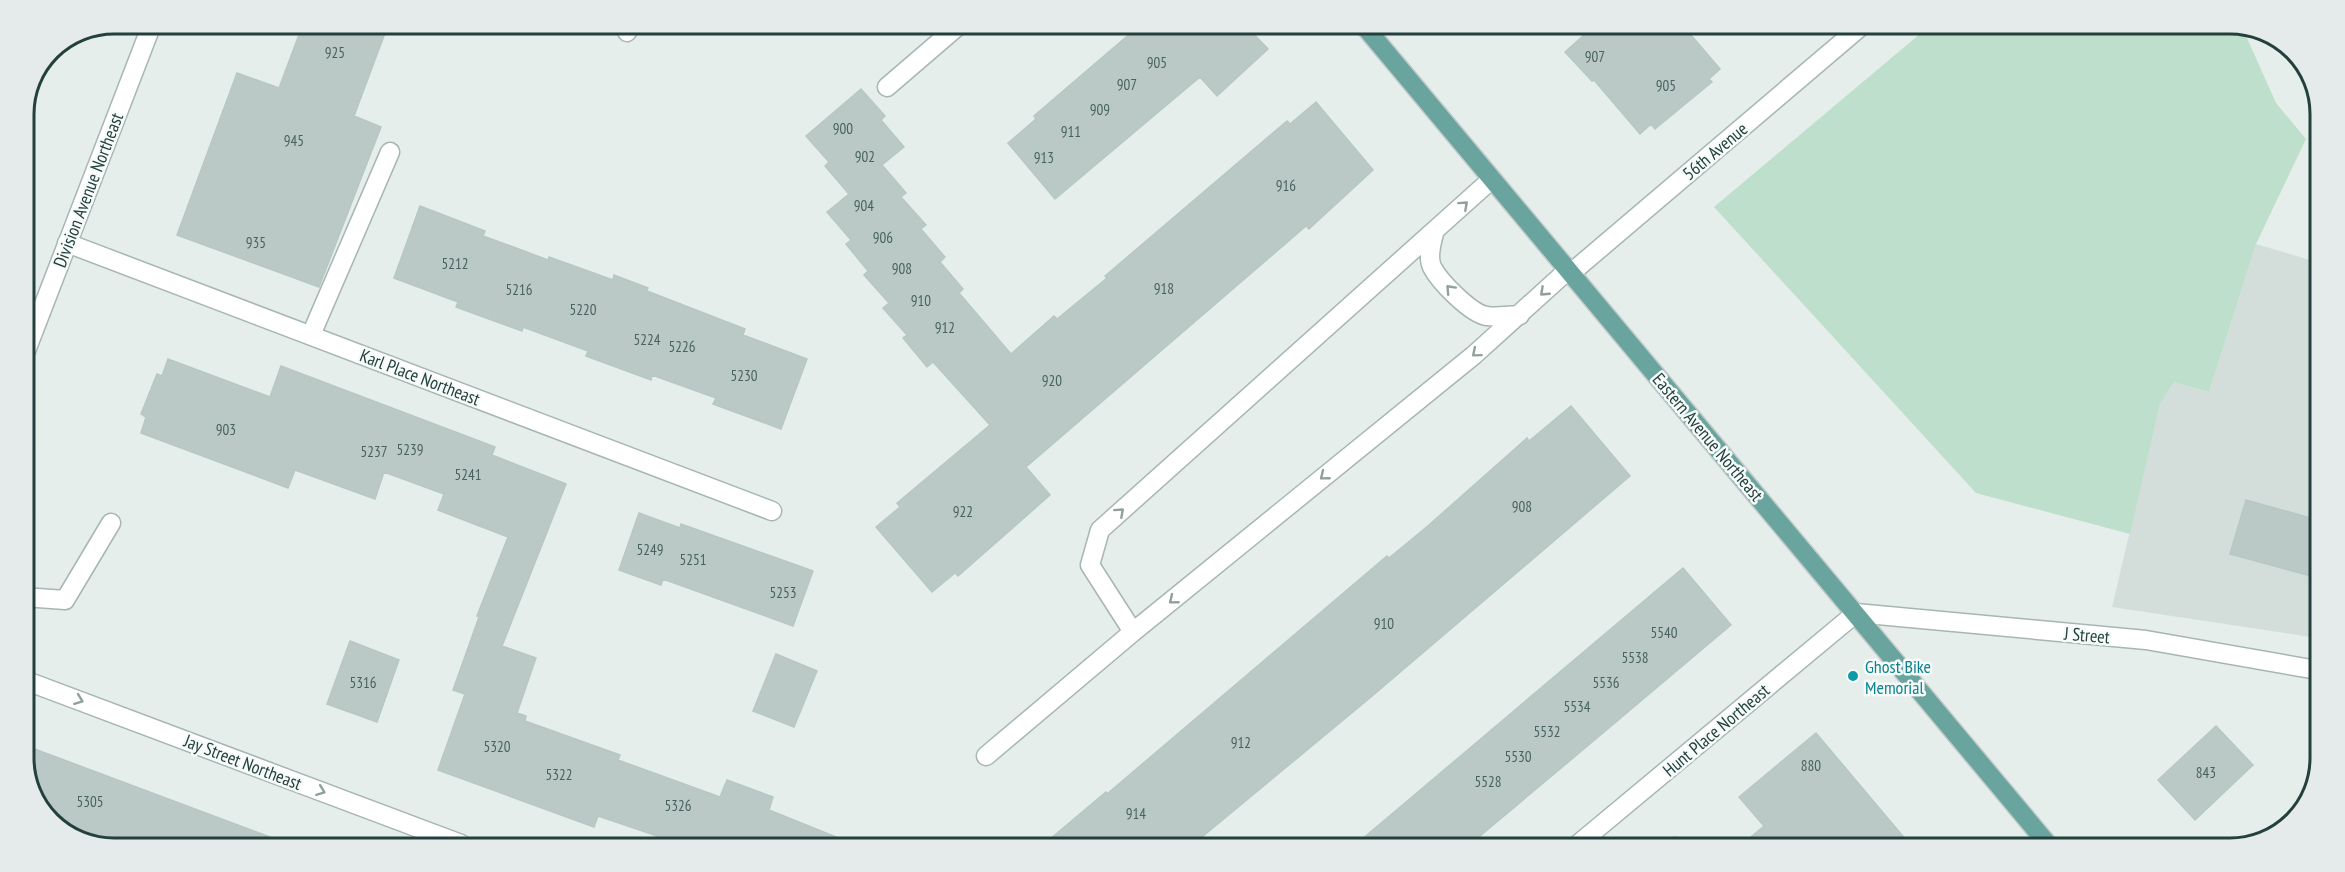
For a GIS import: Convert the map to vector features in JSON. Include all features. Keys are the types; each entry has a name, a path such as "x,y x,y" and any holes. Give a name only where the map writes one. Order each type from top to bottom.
{"main road":[{"name":"Eastern Avenue Northeast","path":"1371,34 2043,838"}],"street":[{"name":"Division Avenue Northeast","path":"34,329 148,34"},
{"path":"887,87 949,34"},
{"name":"56th Avenue","path":"986,756 1133,632 1520,315 1569,271 1852,34"},
{"path":"311,335 390,152"},
{"path":"1133,632 1090,565 1100,530 1492,179"},
{"path":"1435,230 1432,267 1446,286 1469,306 1486,316 1520,315"},
{"name":"Karl Place Northeast","path":"67,243 772,511"},
{"path":"35,598 64,600 111,523"},
{"name":"J Street","path":"1856,614 2146,640 2310,669"},
{"name":"Hunt Place Northeast","path":"1586,838 1856,614"},
{"name":"Jay Street Northeast","path":"35,684 446,838"}],"shaded area":[{"path":"2256,244 2310,260 2310,637 2112,607 2160,404 2174,382 2209,392"}],"green space":[{"path":"1920,34 2230,34 2246,36 2276,103 2306,139 2256,244 2209,392 2174,382 2160,404 2130,534 1976,493 1714,207"}],"building":[{"path":"299,34 385,34 354,116 381,127 319,287 177,235 237,73 279,88"},
{"path":"1130,34 1254,34 1268,49 1217,96 1200,77 1055,199 1008,143 1036,119 1034,116"},
{"path":"1585,34 1690,34 1720,69 1709,79 1712,82 1655,129 1651,124 1640,134 1594,80 1592,81 1565,52"},
{"path":"861,89 885,116 881,120 904,147 882,165 906,193 901,197 926,225 921,229 945,257 940,262 963,289 959,293 1011,354 1054,316 1057,319 1107,278 1105,276 1287,121 1290,124 1316,102 1373,170 1309,229 1306,226 1026,467 1050,495 958,576 955,573 932,592 876,527 900,507 897,503 990,425 933,362 927,367 903,338 907,335 883,308 889,303 864,275 868,271 846,244 851,240 827,212 849,194 825,166 829,162 806,136"},
{"path":"420,206 485,231 483,236 548,260 549,257 613,280 614,275 648,288 647,291 745,329 743,335 807,359 781,429 713,404 716,398 652,375 651,380 586,356 588,351 523,327 522,331 456,307 458,302 394,278"},
{"path":"168,359 270,397 281,366 495,447 492,455 566,484 502,646 536,658 517,713 526,716 525,721 620,755 618,760 720,797 727,780 773,797 769,810 839,838 663,838 598,816 594,827 438,770 465,694 453,690 479,617 477,616 508,537 438,510 444,494 384,472 375,499 295,470 288,488 141,433 146,417 141,414 157,374 162,376"},
{"path":"1571,406 1630,476 1371,697 1201,838 1051,838 1106,792 1107,794 1387,556 1389,558 1429,525 1527,438 1529,441"},
{"path":"2246,500 2310,518 2310,576 2230,554"},
{"path":"639,513 680,528 681,524 813,571 793,626 663,579 661,585 619,570"},
{"path":"1683,568 1731,625 1478,838 1363,838"},
{"path":"350,641 399,660 377,722 327,704"},
{"path":"776,654 817,671 794,727 753,711"},
{"path":"2216,726 2253,765 2195,820 2158,780"},
{"path":"1816,733 1904,838 1750,838 1764,826 1739,797"},
{"path":"35,749 273,838 115,838 89,833 66,821 45,797 36,773"}],"place":[{"name":"Ghost Bike Memorial","path":"1853,676"}]}
